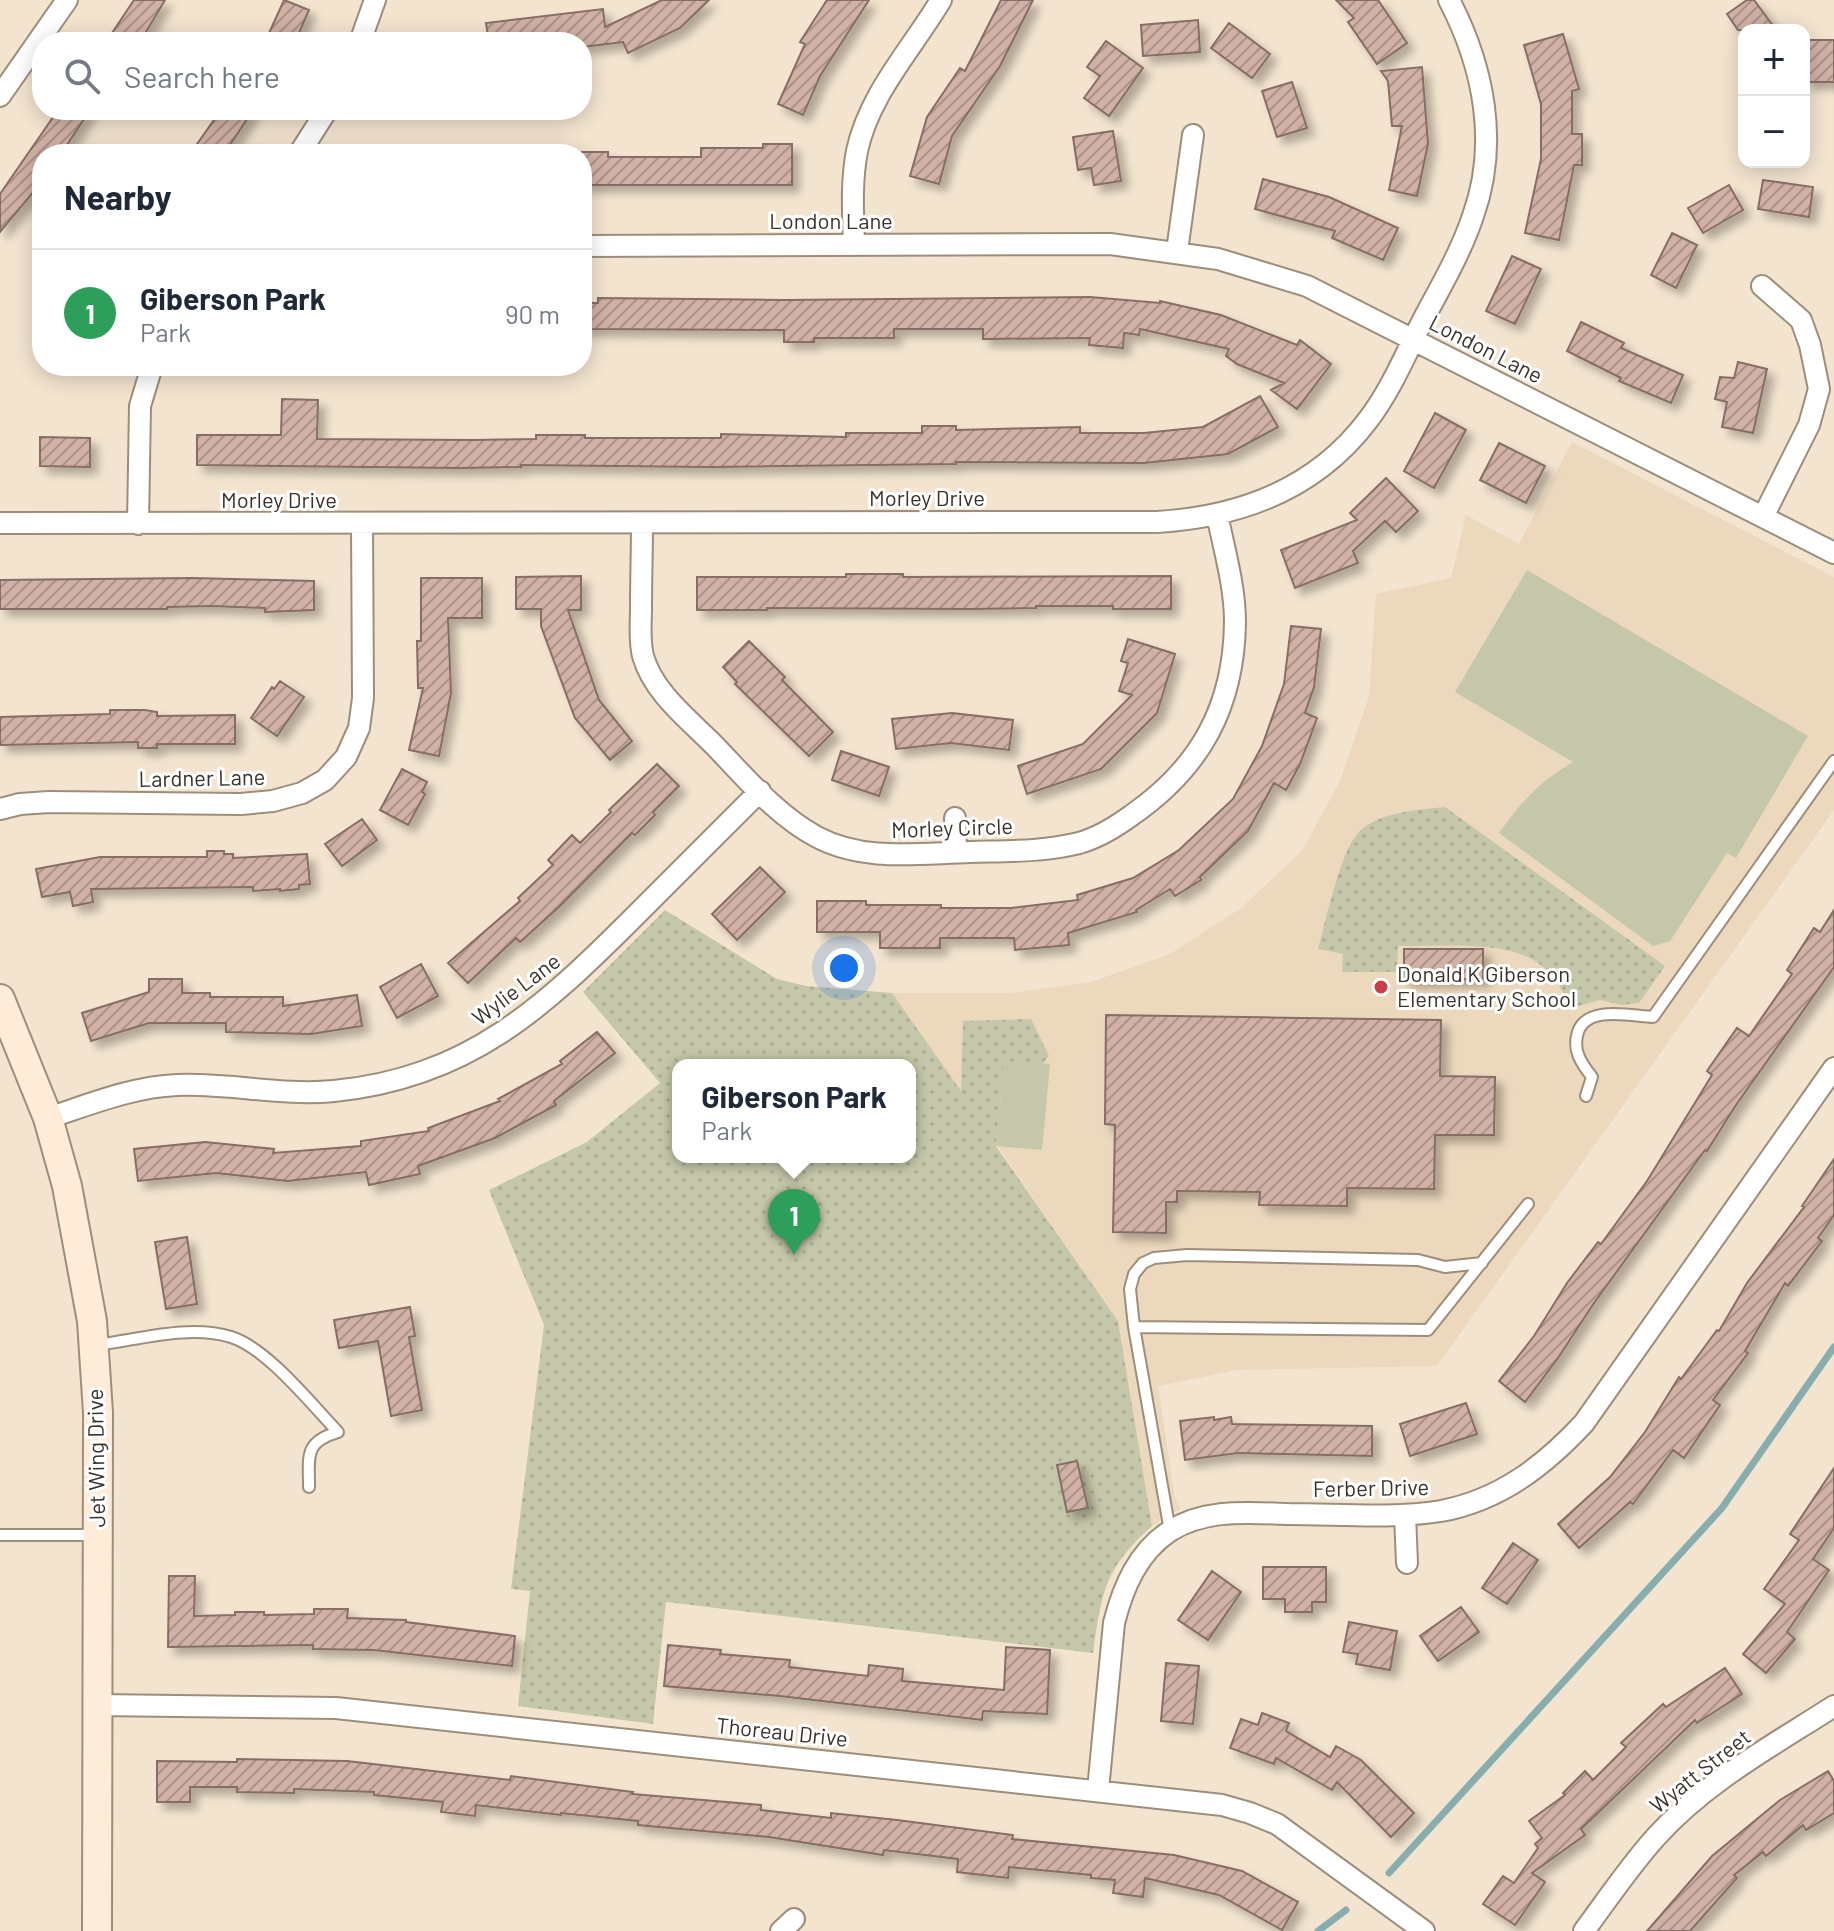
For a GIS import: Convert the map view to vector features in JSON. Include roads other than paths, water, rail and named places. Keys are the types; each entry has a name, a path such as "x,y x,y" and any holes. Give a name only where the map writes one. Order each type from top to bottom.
{"main road":[{"name":"Jet Wing Drive","path":"0,999 48,1118 67,1186 82,1259 93,1346 98,1413 97,1931"}],"street":[{"path":"43,32 67,0"},
{"path":"364,32 375,0"},
{"path":"854,244 853,180 857,150 868,118 883,87 941,0"},
{"name":"Morley Drive","path":"0,523 1157,522 1255,505 1291,487 1322,466 1347,445 1368,421 1389,389 1474,216 1487,152 1482,86 1462,24 1449,0"},
{"path":"3,84 32,46"},
{"path":"305,144 321,120"},
{"path":"1177,251 1193,135"},
{"name":"London Lane","path":"592,246 1110,244 1218,259 1307,286 1834,553"},
{"path":"1762,286 1801,320 1819,389 1809,425 1763,517"},
{"path":"138,524 140,406 149,376"},
{"name":"Morley Circle","path":"642,523 640,635 643,655 663,692 796,824 846,850 879,854 1044,850 1082,842 1121,823 1158,798 1188,768 1222,702 1233,656 1235,618 1217,514"},
{"name":"Lardner Lane","path":"0,809 49,802 241,804 273,801 302,793 325,780 346,757 359,728 363,698 362,523"},
{"name":"Wylie Lane","path":"48,1118 117,1094 150,1087 211,1086 286,1093 334,1091 403,1078 459,1058 497,1038 576,975 760,791"},
{"path":"955,818 956,852"},
{"name":"Ferber Drive","path":"1098,1790 1114,1623 1121,1595 1133,1571 1150,1549 1170,1531 1224,1513 1405,1515 1444,1510 1506,1489 1536,1470 1584,1423 1834,1068"},
{"path":"1405,1515 1407,1563"},
{"name":"Thoreau Drive","path":"97,1705 336,1708 1222,1805 1277,1824 1424,1931"},
{"name":"Wyatt Street","path":"1584,1931 1654,1839 1695,1800 1738,1767 1834,1706"}],"lane":[{"path":"1586,1096 1592,1077 1580,1062 1575,1042 1580,1026 1597,1015 1653,1017 1834,761"},
{"path":"1134,1327 1428,1330 1528,1204"},
{"path":"1170,1531 1130,1289 1134,1274 1143,1263 1154,1258 1187,1255 1418,1260 1445,1267 1482,1263"},
{"path":"93,1346 177,1334 208,1333 234,1337 262,1354 338,1432 320,1437 309,1452 309,1487"},
{"path":"0,1535 97,1535"}],"waterway":[{"path":"1389,1873 1722,1508 1834,1347"},
{"path":"1318,1931 1346,1910"}],"place":[{"name":"Donald K Giberson Elementary School","path":"1381,987"},
{"name":"Giberson Park","path":"794,1255"}]}
